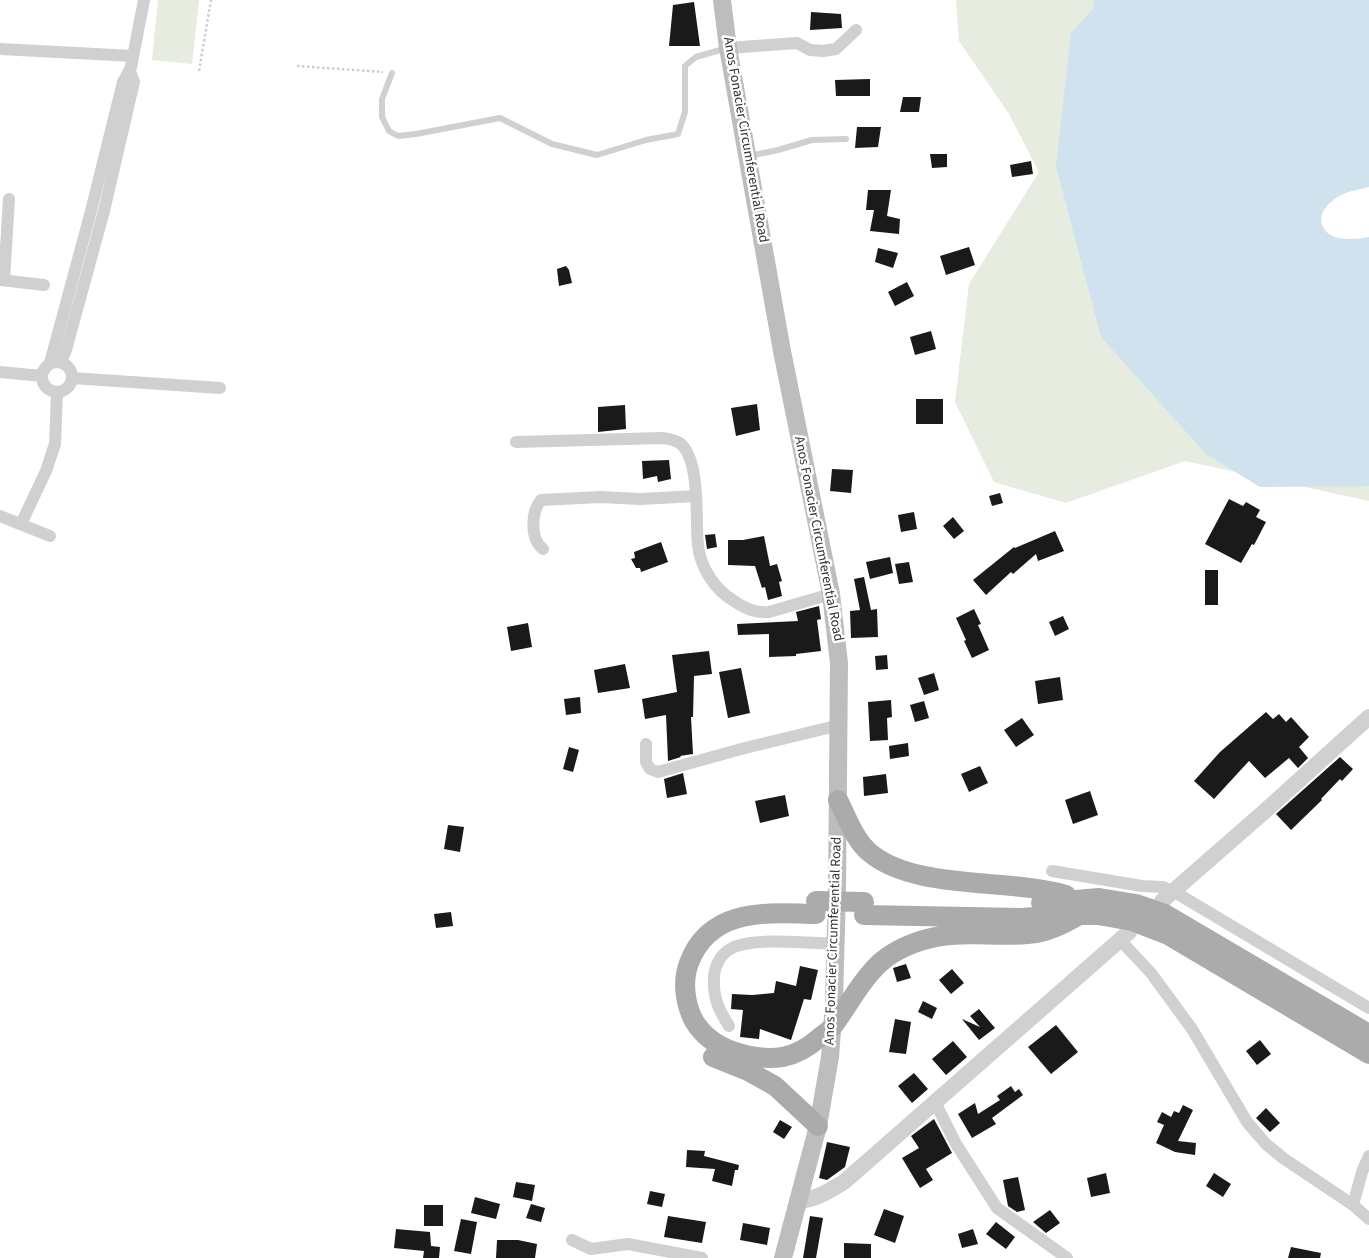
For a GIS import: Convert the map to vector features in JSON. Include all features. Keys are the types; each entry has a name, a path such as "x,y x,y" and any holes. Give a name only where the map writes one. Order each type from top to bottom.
{"main road":[{"name":"Anos Fonacier Circumferential Road","path":"722,0 728,48 782,351 831,594 839,663 840,725 832,1027 825,1090 818,1126 783,1258"},
{"path":"838,800 852,830 870,853 894,866 928,877 1024,886 1063,894 1081,907 1132,921 1168,935 1369,1054"},
{"path":"734,1059 791,1056 814,1042 832,1027 872,970 887,957 903,948 945,935 966,933 1012,935 1049,930 1081,907 1099,898 1136,904 1170,917 1369,1034"},
{"path":"818,1126 775,1086 734,1059 700,1030 688,1008 685,977 689,964 702,939 713,929 741,917 816,908 864,908 1022,918 1081,907"}],"street":[{"path":"56,363 67,365 71,371 72,378 70,385 64,390 57,392 49,389 44,384 42,376 45,369 56,363 66,350 104,211 134,82 130,71 144,0"},
{"path":"728,48 797,43 810,50 823,51 836,49 856,30"},
{"path":"0,49 134,56"},
{"path":"9,199 2,280 44,285"},
{"path":"0,372 42,376"},
{"path":"72,378 220,388"},
{"path":"22,524 46,471 54,444 57,392"},
{"path":"516,442 601,438 671,439 680,444 687,453 696,496 698,545 702,563 719,590 751,611 761,612 770,612 831,594"},
{"path":"543,549 537,544 534,535 534,513 536,506 541,500 601,497 640,499 696,496"},
{"path":"0,516 50,536"},
{"path":"1168,896 1369,717"},
{"path":"646,744 646,762 650,770 658,772 840,725"},
{"path":"1052,871 1142,886 1163,887 1168,896 1369,1008"},
{"path":"799,1201 810,1200 824,1195 844,1182 1124,936 1192,1029 1247,1122 1266,1144 1282,1158 1353,1205 1369,1219"},
{"path":"729,1026 718,1008 713,984 714,969 721,957 732,948 750,944 835,944"},
{"path":"934,1102 956,1144 996,1208 1067,1258"},
{"path":"1353,1205 1362,1172 1369,1156"},
{"path":"572,1240 591,1249 628,1244 702,1258"}],"lane":[{"path":"392,73 382,99 382,116 390,131 398,136 500,118 552,144 597,155 646,140 678,134 685,112 685,66 696,57 728,48"},
{"path":"748,156 812,140 846,139"}],"path":[{"path":"199,72 211,0"},
{"path":"297,66 392,73"}],"shaded area":[{"path":"158,0 199,0 192,64 152,60"},
{"path":"956,0 1125,0 1369,395 1369,501 1185,461 1066,503 994,482 955,402 969,284 1039,172 1009,114 959,41"}],"water":[{"path":"1094,0 1369,0 1369,187 1348,192 1336,198 1325,208 1321,221 1325,230 1335,237 1350,239 1369,237 1369,486 1260,487 1206,454 1101,337 1056,166 1071,33 1093,9"}],"building":[{"path":"694,2 700,46 669,46 673,5"},
{"path":"811,12 841,14 842,28 810,30"},
{"path":"870,79 870,96 836,96 835,80"},
{"path":"903,97 921,97 919,112 900,112"},
{"path":"857,127 881,127 878,147 855,148"},
{"path":"930,154 947,154 947,167 932,168"},
{"path":"1031,161 1033,174 1012,177 1010,165"},
{"path":"868,190 891,190 887,216 900,219 899,234 870,231 874,210 866,210"},
{"path":"969,247 975,265 946,275 940,256"},
{"path":"878,248 898,253 893,268 875,262"},
{"path":"566,266 572,283 559,286 557,269"},
{"path":"907,282 914,296 895,306 888,292"},
{"path":"931,331 936,349 915,355 910,337"},
{"path":"916,399 943,399 943,424 916,424"},
{"path":"757,404 760,430 736,436 731,408"},
{"path":"625,405 626,429 598,432 598,407"},
{"path":"669,460 671,479 658,482 657,476 643,479 642,461"},
{"path":"832,469 853,470 851,493 830,491"},
{"path":"1000,493 1003,503 992,506 989,496"},
{"path":"1229,499 1243,506 1246,502 1260,510 1256,517 1266,522 1254,545 1252,544 1241,563 1205,544"},
{"path":"914,512 917,529 901,532 898,515"},
{"path":"953,517 964,531 954,539 943,526"},
{"path":"1055,531 1064,551 1038,561 1036,554 1013,574 1011,572 986,595 973,580 1014,547"},
{"path":"715,534 717,547 707,549 705,535"},
{"path":"764,536 770,566 777,564 782,581 779,582 782,596 768,600 765,587 762,588 755,566 728,565 728,540 743,540"},
{"path":"661,542 668,562 641,572 640,568 636,568 631,559 635,558 634,552"},
{"path":"890,557 893,573 870,579 866,562"},
{"path":"909,562 913,582 899,584 895,564"},
{"path":"1205,570 1218,570 1218,605 1205,605"},
{"path":"864,577 871,610 877,609 878,637 851,638 850,611 860,610 854,579"},
{"path":"819,606 821,619 817,620 821,651 796,654 796,656 769,657 769,634 738,635 737,624 798,621 796,612"},
{"path":"974,609 981,624 978,625 989,650 972,658 956,618"},
{"path":"1063,616 1069,629 1055,636 1049,622"},
{"path":"528,623 532,647 511,651 507,627"},
{"path":"709,651 712,674 694,676 693,717 691,717 693,754 680,756 668,761 666,715 645,719 642,699 677,692 672,655"},
{"path":"887,655 888,669 876,670 875,656"},
{"path":"625,664 630,688 598,693 594,670"},
{"path":"741,668 750,713 728,718 719,672"},
{"path":"934,673 939,690 924,695 918,678"},
{"path":"1060,677 1063,700 1038,704 1035,681"},
{"path":"580,697 581,713 566,715 564,699"},
{"path":"891,700 892,717 887,718 888,740 870,741 868,702"},
{"path":"924,701 929,718 915,722 910,705"},
{"path":"1266,712 1273,719 1279,714 1286,722 1291,717 1309,737 1299,747 1308,758 1298,768 1289,758 1265,778 1249,761 1214,799 1194,781 1220,752"},
{"path":"1022,718 1034,735 1016,747 1004,730"},
{"path":"908,743 909,756 890,759 889,746"},
{"path":"569,747 579,750 573,772 563,769"},
{"path":"1340,757 1353,769 1342,781 1340,779 1322,800 1291,830 1276,814"},
{"path":"980,766 988,783 969,792 961,774"},
{"path":"683,773 687,794 667,798 664,779"},
{"path":"886,774 888,793 864,796 863,777"},
{"path":"1090,791 1098,815 1073,824 1065,800"},
{"path":"785,795 789,816 760,823 755,801"},
{"path":"448,825 464,827 460,852 444,849"},
{"path":"451,912 453,926 436,928 434,914"},
{"path":"906,964 911,978 897,982 893,968"},
{"path":"800,966 818,970 811,1000 804,999 791,1040 760,1029 759,1039 740,1037 743,1010 731,1009 732,994 774,993 776,981 796,986"},
{"path":"952,969 964,983 951,994 939,980"},
{"path":"923,1001 937,1008 932,1019 918,1012"},
{"path":"979,1009 995,1028 979,1040 962,1019 980,1027 970,1016"},
{"path":"895,1019 911,1022 906,1054 889,1052"},
{"path":"1056,1025 1078,1052 1051,1074 1028,1047"},
{"path":"1260,1040 1271,1054 1257,1065 1246,1051"},
{"path":"953,1041 967,1057 946,1075 932,1059"},
{"path":"914,1073 928,1089 912,1103 898,1086"},
{"path":"1011,1086 1015,1092 1019,1089 1023,1095 992,1118 996,1124 972,1138 958,1114 975,1103 978,1114 1000,1100 997,1096"},
{"path":"1183,1105 1193,1110 1178,1141 1196,1143 1195,1155 1175,1152 1156,1143 1164,1125 1157,1122 1162,1112 1171,1117 1174,1111 1179,1113"},
{"path":"1266,1108 1280,1123 1270,1132 1256,1118"},
{"path":"934,1119 952,1153 926,1169 933,1180 920,1188 902,1158 919,1148 911,1136"},
{"path":"780,1120 792,1127 784,1139 773,1132"},
{"path":"827,1142 850,1147 845,1167 827,1180 819,1178"},
{"path":"687,1150 705,1151 704,1156 739,1165 738,1170 735,1170 732,1186 712,1181 715,1169 686,1167"},
{"path":"1106,1173 1110,1193 1091,1197 1087,1178"},
{"path":"1214,1173 1231,1184 1223,1197 1206,1186"},
{"path":"1018,1177 1025,1210 1017,1212 1008,1206 1003,1180"},
{"path":"516,1182 535,1185 532,1201 513,1197"},
{"path":"650,1191 665,1194 662,1207 647,1204"},
{"path":"475,1197 500,1204 496,1219 471,1213"},
{"path":"531,1204 545,1208 541,1222 526,1218"},
{"path":"424,1205 443,1205 443,1226 424,1226"},
{"path":"884,1209 904,1216 895,1243 874,1235"},
{"path":"1050,1210 1060,1223 1046,1233 1033,1222"},
{"path":"668,1216 706,1222 702,1243 664,1237"},
{"path":"810,1216 823,1218 816,1258 803,1258"},
{"path":"461,1219 477,1222 471,1254 454,1251"},
{"path":"996,1222 1015,1237 1006,1249 986,1234"},
{"path":"743,1223 770,1228 767,1245 740,1240"},
{"path":"396,1229 430,1232 431,1246 440,1247 439,1258 423,1258 424,1251 394,1248"},
{"path":"973,1229 978,1244 962,1248 958,1234"},
{"path":"497,1240 518,1240 537,1244 535,1258 496,1258"},
{"path":"844,1243 871,1244 871,1258 844,1258"},
{"path":"1291,1247 1321,1253 1320,1258 1288,1258"}]}
